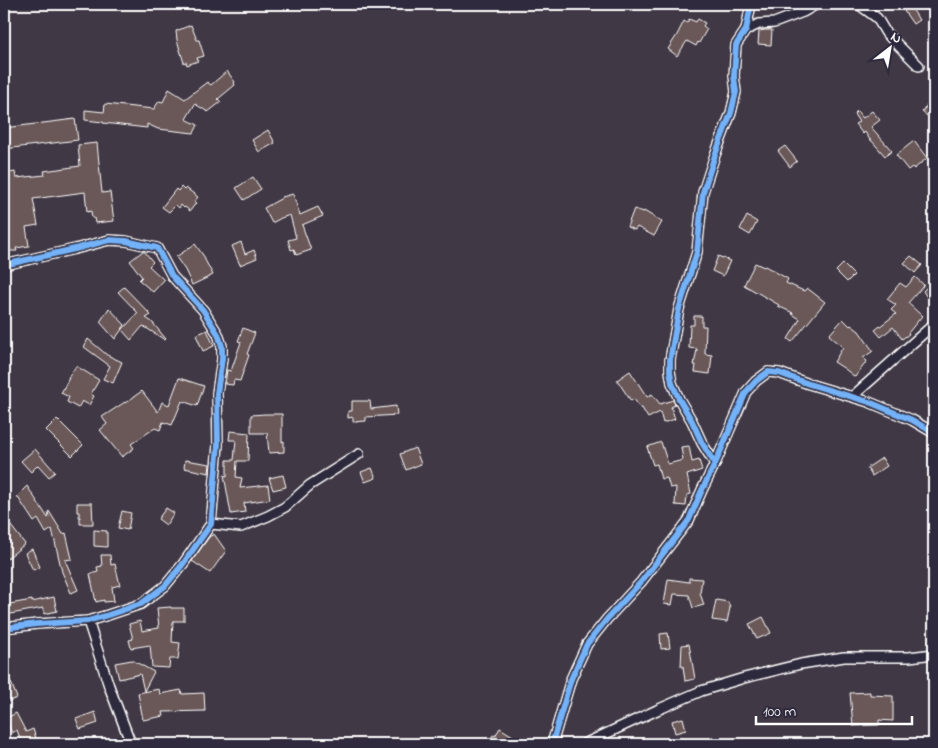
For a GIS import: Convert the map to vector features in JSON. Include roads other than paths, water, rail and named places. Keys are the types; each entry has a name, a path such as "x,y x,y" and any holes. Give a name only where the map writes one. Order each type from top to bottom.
{"street":[{"path":"715,464 702,443 672,383 670,360 679,309 697,252 703,192 731,113 736,92 734,76 736,45 746,30 751,4"},
{"path":"746,30 759,24 774,23 803,12 817,4"},
{"path":"858,4 876,18 886,32 919,66"},
{"path":"4,265 109,240 126,241 157,248 172,276 203,310 218,334 222,346 217,393 218,445 211,524 183,564 165,586 141,604 88,621 4,628"},
{"path":"851,396 934,324"},
{"path":"552,744 571,679 587,644 641,582 689,520 746,392 756,381 768,372 779,373 869,402 912,420 934,433"},
{"path":"211,524 241,527 268,516 285,507 310,484 359,454"},
{"path":"88,621 109,686 131,744"},
{"path":"584,744 701,691 744,678 800,664 844,657 909,657 934,654"}]}
